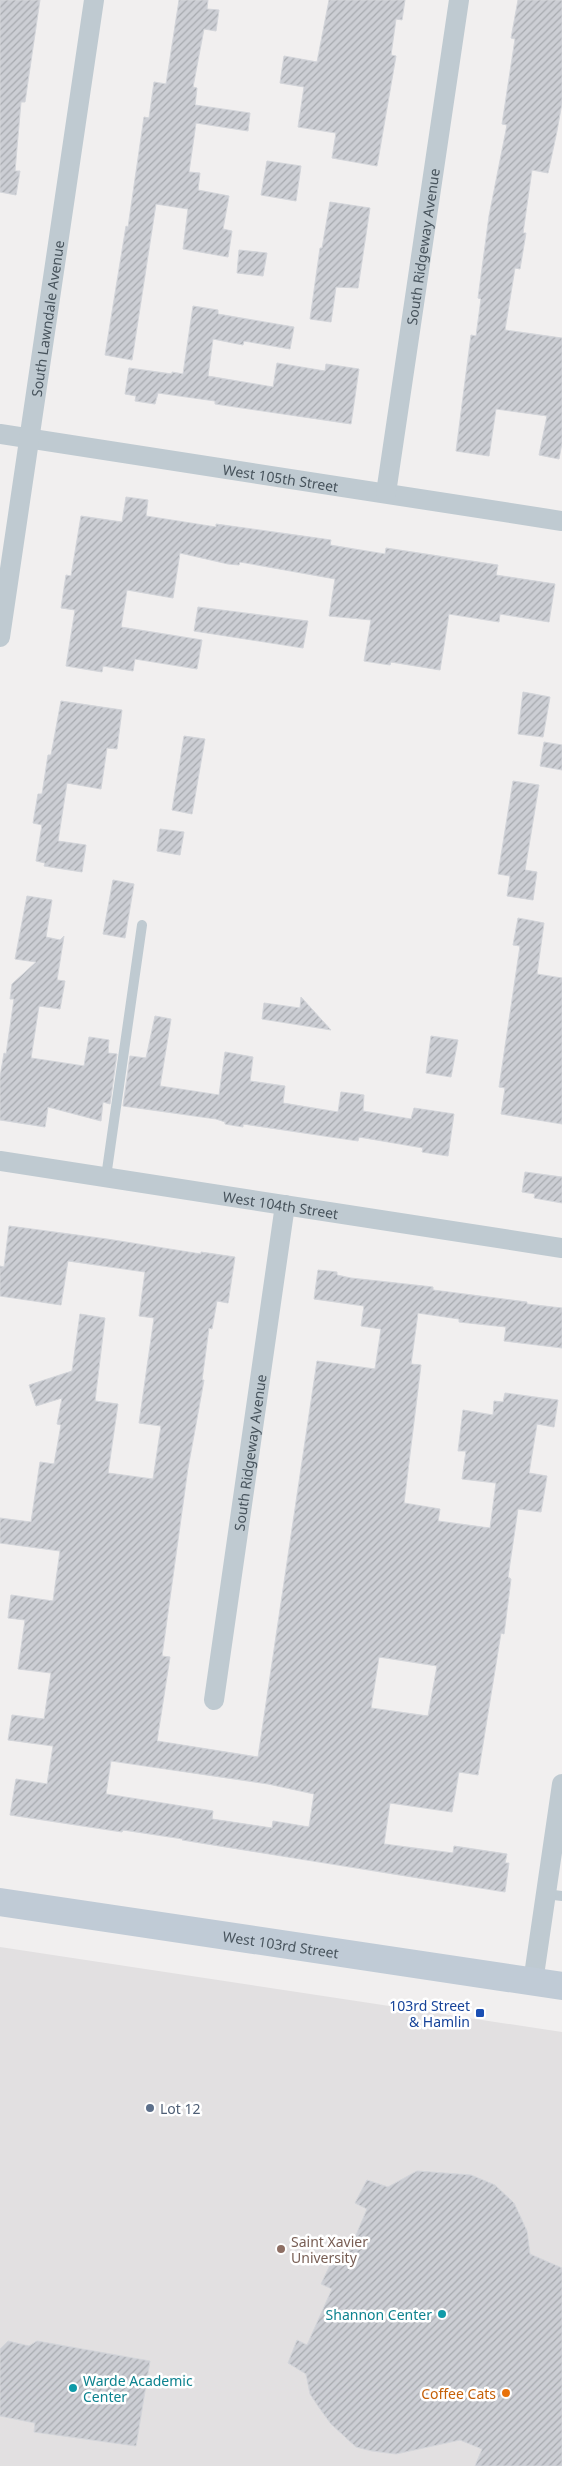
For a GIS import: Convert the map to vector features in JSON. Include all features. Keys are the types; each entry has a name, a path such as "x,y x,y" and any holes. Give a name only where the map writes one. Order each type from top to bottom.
{"main road":[{"name":"West 103rd Street","path":"0,1902 562,1986"}],"street":[{"name":"South Lawndale Avenue","path":"0,637 94,0"},
{"name":"South Ridgeway Avenue","path":"386,494 459,0"},
{"name":"West 105th Street","path":"0,434 562,521"},
{"name":"West 104th Street","path":"0,1160 562,1248"},
{"name":"South Ridgeway Avenue","path":"214,1700 284,1205"},
{"path":"533,1982 554,1895 562,1784"}],"lane":[{"path":"106,1177 142,925"}],"shaded area":[{"name":"Saint Xavier University","path":"0,1947 562,2032 562,2466 0,2466"}],"building":[{"path":"0,0 40,0 25,102 21,102 15,171 20,171 16,195 0,192"},
{"path":"179,0 208,0 207,9 219,10 216,31 204,29 193,87 197,88 195,105 250,113 248,131 196,123 189,172 200,173 198,190 229,196 223,229 232,231 228,257 183,249 188,209 156,204 132,360 105,355 126,226 128,227 144,117 149,118 154,82 166,84"},
{"path":"329,0 405,0 402,20 396,19 391,55 396,56 377,166 332,158 336,133 298,127 304,87 280,83 284,56 317,62"},
{"path":"518,0 562,0 562,103 548,173 532,170 523,233 526,233 520,269 515,268 505,330 562,338 562,443 559,459 539,455 547,416 496,409 489,456 456,451 471,335 476,336 481,299 478,298 489,216 507,125 502,124 515,39 511,38"},
{"path":"267,161 301,166 296,201 261,195"},
{"path":"330,202 370,208 358,288 336,287 331,322 310,319 320,248 322,248"},
{"path":"239,250 267,253 263,276 237,273"},
{"path":"193,306 218,310 218,314 294,327 290,349 244,341 243,345 213,339 208,376 273,387 277,363 325,371 326,364 359,369 351,424 215,404 215,401 158,393 155,404 135,401 136,396 125,394 129,368 183,374"},
{"path":"126,497 148,500 146,516 216,527 216,524 331,540 330,545 385,554 386,548 498,565 496,575 555,584 549,622 500,614 499,622 449,614 440,670 391,662 390,665 364,661 371,620 329,616 335,579 240,562 239,565 228,564 180,553 173,598 127,590 121,627 202,640 197,669 135,659 133,671 103,666 102,672 66,666 75,610 61,608 66,575 71,576 81,516 122,522"},
{"path":"198,607 308,621 303,648 194,631"},
{"path":"523,692 550,697 543,737 518,734"},
{"path":"61,701 122,710 117,749 107,748 101,789 67,783 58,841 86,845 82,872 44,866 45,863 36,861 42,825 33,823 38,794 42,794 48,755 51,755"},
{"path":"184,736 205,739 192,814 172,810"},
{"path":"544,742 562,745 562,770 540,766"},
{"path":"513,781 539,785 525,870 537,872 533,900 507,896 510,876 498,874"},
{"path":"160,829 184,832 180,855 157,851"},
{"path":"113,880 134,884 125,938 103,934"},
{"path":"27,896 52,900 46,937 60,940 64,936 57,980 65,981 60,1009 39,1006 31,1058 84,1066 89,1037 109,1040 108,1053 117,1054 110,1104 103,1102 101,1121 48,1107 45,1127 0,1120 0,1077 4,1053 6,1054 14,999 10,999 12,984 36,962 15,959"},
{"path":"518,918 544,923 537,974 562,978 562,1124 501,1114 505,1088 499,1087 520,946 513,945"},
{"path":"301,997 331,1030 262,1019 264,1003 300,1008"},
{"path":"155,1016 171,1019 160,1086 219,1095 225,1052 253,1057 250,1081 285,1086 283,1103 338,1112 341,1092 364,1095 363,1111 411,1119 414,1108 454,1114 448,1156 422,1152 423,1148 359,1137 358,1141 243,1124 243,1127 225,1124 225,1122 216,1119 123,1106 130,1056 146,1058"},
{"path":"431,1036 458,1040 451,1077 426,1073"},
{"path":"525,1172 562,1177 562,1203 534,1198 535,1194 522,1192"},
{"path":"9,1226 201,1254 201,1252 235,1257 228,1303 217,1301 212,1329 209,1328 202,1380 204,1380 188,1468 162,1656 170,1657 157,1741 258,1757 317,1361 375,1369 381,1329 361,1326 364,1306 314,1299 318,1270 337,1272 337,1275 351,1278 433,1287 433,1290 562,1308 562,1348 504,1341 506,1327 459,1322 459,1319 418,1313 411,1364 421,1365 404,1503 440,1509 438,1521 490,1528 496,1483 462,1479 466,1451 458,1451 463,1410 493,1415 494,1401 503,1402 505,1393 558,1400 554,1427 537,1424 529,1473 547,1476 541,1512 518,1509 508,1577 511,1579 504,1634 501,1633 478,1775 459,1772 452,1812 390,1803 384,1844 453,1853 454,1846 507,1854 505,1863 509,1863 505,1892 183,1839 10,1815 16,1779 47,1784 53,1746 8,1740 12,1715 44,1719 51,1673 18,1669 25,1620 8,1618 11,1595 53,1601 60,1551 0,1543 0,1518 31,1522 40,1462 54,1464 61,1425 57,1424 62,1398 36,1406 29,1385 72,1371 80,1314 105,1318 95,1401 118,1404 108,1473 153,1479 161,1426 139,1423 154,1318 139,1316 145,1272 68,1261 61,1305 0,1296 0,1266 4,1267","holes":["379,1657 437,1666 428,1716 371,1708","111,1761 268,1784 314,1794 309,1827 273,1821 272,1828 212,1819 213,1811 106,1794"]},
{"name":"Shannon Center","path":"417,2171 471,2175 495,2185 514,2203 527,2231 530,2254 562,2268 562,2466 475,2466 482,2449 460,2440 396,2454 356,2447 331,2424 320,2409 310,2394 306,2374 288,2363 297,2340 307,2345 332,2289 321,2284 332,2261 343,2266 367,2209 355,2203 367,2180 388,2187"},
{"name":"Warde Academic Center","path":"8,2341 29,2346 37,2341 150,2361 136,2446 34,2432 35,2423 0,2416 0,2349"}],"place":[{"name":"103rd Street & Hamlin","path":"480,2013"},
{"name":"Lot 12","path":"150,2108"},
{"name":"Saint Xavier University","path":"281,2249"},
{"name":"Shannon Center","path":"442,2314"},
{"name":"Warde Academic Center","path":"73,2388"},
{"name":"Coffee Cats","path":"506,2393"}]}
